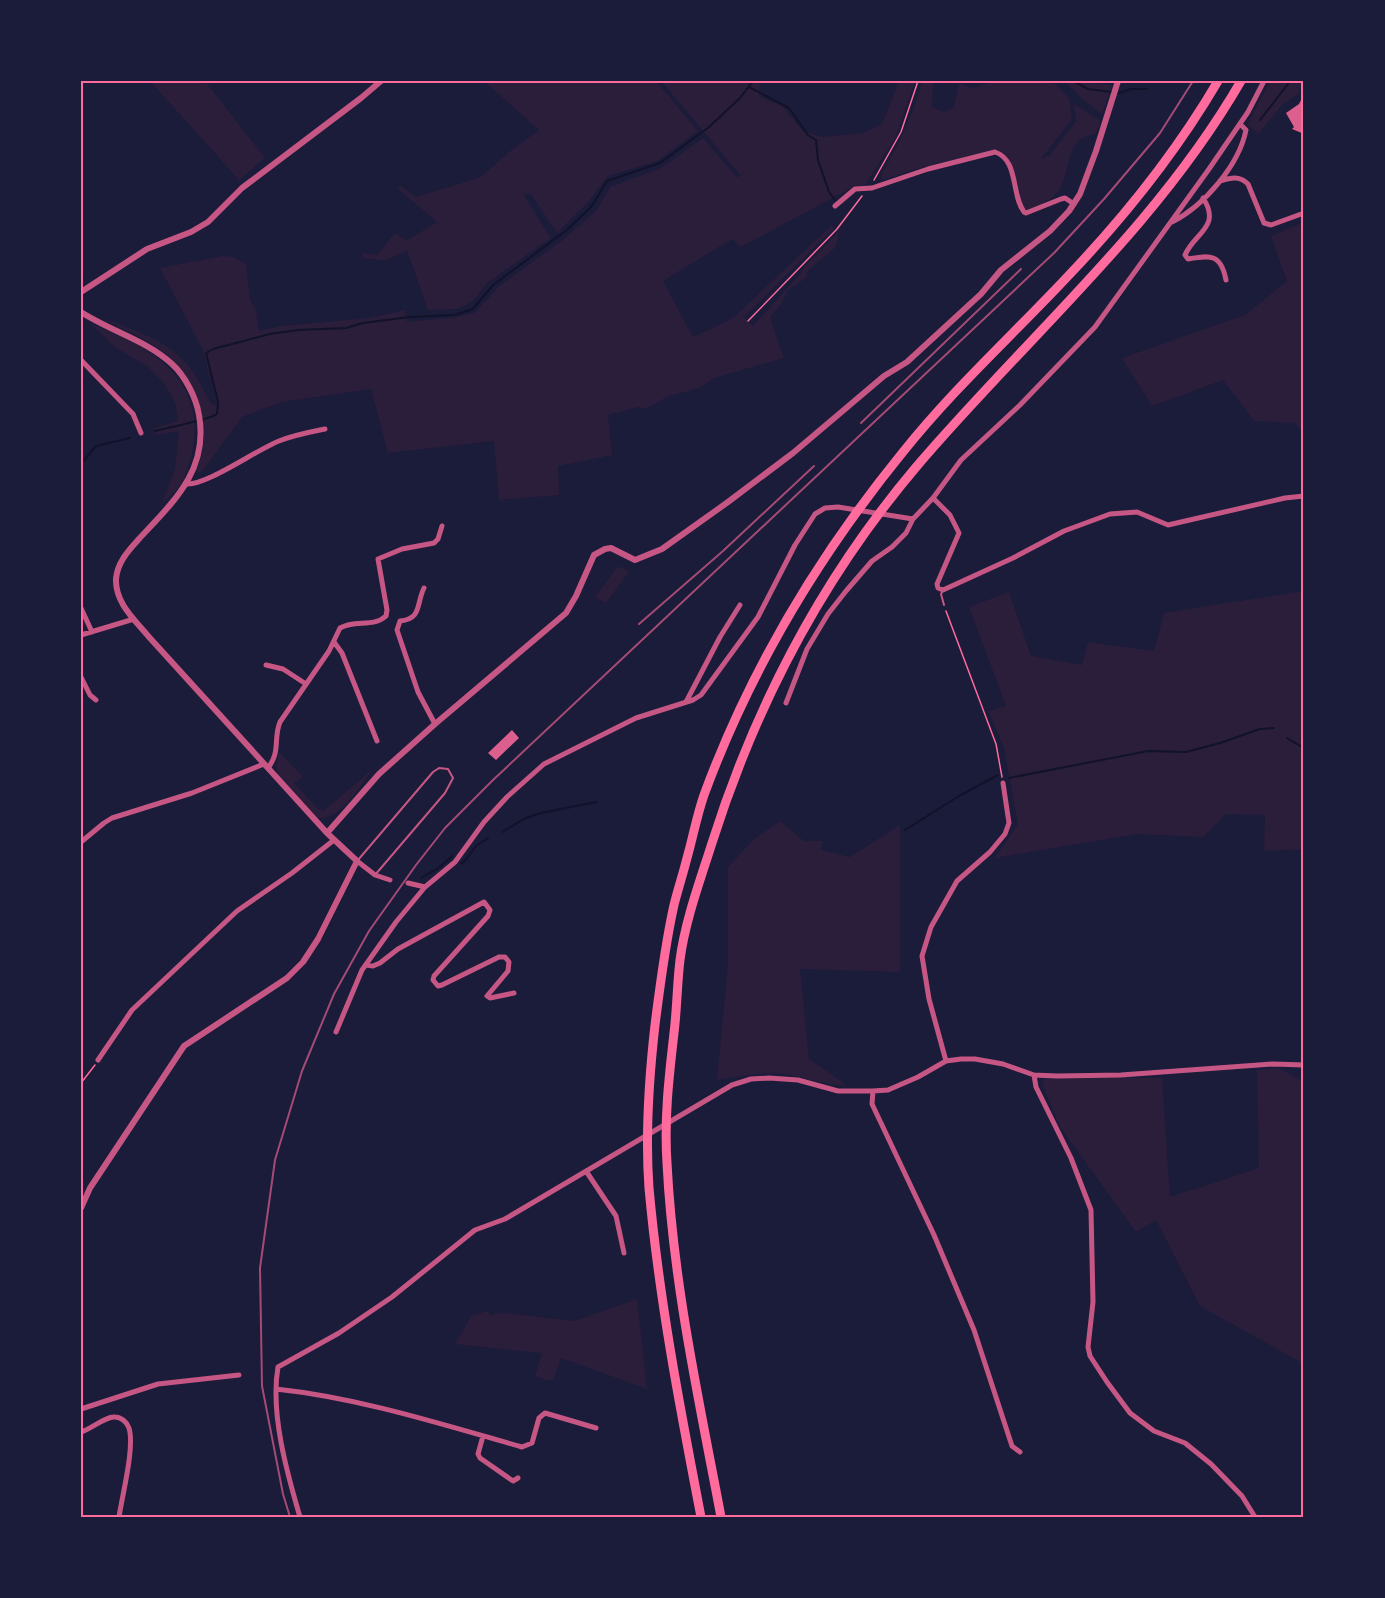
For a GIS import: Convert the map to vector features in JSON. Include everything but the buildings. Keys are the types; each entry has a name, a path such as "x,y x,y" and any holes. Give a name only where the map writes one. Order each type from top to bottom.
{"highway":[{"path":"701,1517 660,1289 649,1185 649,1114 650,1068 665,950 702,800 726,738 770,647 818,567 855,515 903,452 960,385 1071,273 1139,195 1194,120 1218,81"},
{"path":"721,1517 678,1279 669,1191 666,1111 680,957 698,885 732,783 748,739 791,651 834,579 877,517 969,407 1155,206 1208,134 1241,81"}],"street":[{"path":"81,292 147,249 191,232 208,222 242,188 381,81"},
{"path":"327,833 379,774 566,613 594,555 611,548 635,560 650,556 672,542 793,453 884,376 907,362 981,294 1001,270 1050,231 1080,194 1118,81"},
{"path":"786,703 807,649 828,614 872,561 892,547 906,533 913,519 933,498 961,460 1020,405 1095,327 1240,124 1264,81"},
{"path":"1171,222 1181,217 1219,182 1240,152 1246,130 1240,124"},
{"path":"835,206 855,189 867,189 928,169 995,152 1002,155 1008,163 1018,201 1024,212 1065,198 1074,204"},
{"path":"1219,182 1231,177 1244,180 1267,225 1304,213"},
{"path":"1203,198 1209,206 1209,222 1185,255 1188,259 1202,256 1216,259 1221,265 1226,280"},
{"path":"81,312 149,347 174,365 192,394 201,428 199,456 186,484 122,559 116,579 125,609 327,833 375,875 390,880"},
{"path":"81,360 133,414 141,433"},
{"path":"186,484 195,485 208,479 279,441 325,429"},
{"path":"933,498 950,515 959,533 937,584 938,588 943,590 1013,558 1064,531 1110,514 1137,512 1168,525 1285,498 1304,496"},
{"path":"336,1032 349,998 366,965 396,922 425,887 456,862 484,822 507,797 544,764 636,718 701,695 758,617 807,523 815,514 825,508 838,507 913,519"},
{"path":"81,842 112,818 192,793 266,766 277,751 277,730 280,722 334,642 339,630 353,623 375,622 386,616 387,610 378,561 380,557 402,549 434,543 438,539 442,526"},
{"path":"424,588 415,616 409,620 400,621 397,630 418,692 435,724"},
{"path":"686,702 720,637 740,605"},
{"path":"81,608 92,632"},
{"path":"81,635 134,619"},
{"path":"334,642 342,653 377,741"},
{"path":"266,665 283,669 306,684"},
{"path":"81,677 90,695 96,700"},
{"path":"946,1061 929,999 922,956 931,927 957,881 990,852 1005,834 1009,823 1003,783"},
{"path":"98,1060 132,1010 237,911 292,873 334,840"},
{"path":"81,1208 90,1188 184,1046 287,978 303,962 318,939 357,861"},
{"path":"408,883 425,887"},
{"path":"366,965 373,966 380,963 398,949 484,902 490,909 488,916 434,976 433,980 438,986 442,985 499,957 505,957 509,962 508,970 487,996 490,998 514,993"},
{"path":"300,1517 281,1441 276,1389 278,1367 339,1332 392,1297 475,1230 505,1219 732,1084 751,1079 798,1080 819,1088 838,1091 873,1091 888,1089 918,1077 946,1061 975,1059 1003,1064 1034,1075 1121,1075 1273,1064 1304,1065"},
{"path":"1034,1075 1036,1087 1071,1158 1091,1210 1093,1302 1088,1347 1090,1356 1130,1413 1154,1431 1185,1443 1211,1464 1242,1496 1255,1517"},
{"path":"873,1091 872,1104 934,1236 974,1330 1012,1446 1020,1452"},
{"path":"586,1172 618,1221 624,1253"},
{"path":"81,1408 149,1386 239,1375"},
{"path":"276,1389 316,1393 403,1413 522,1447 531,1443 539,1418 545,1413 596,1428"},
{"path":"81,1432 109,1417 120,1418 127,1422 130,1444 119,1517"},
{"path":"483,1436 478,1454 480,1458 513,1481 518,1478"}],"lane":[{"path":"943,590 941,594 944,605"},
{"path":"357,861 433,772 440,768 448,769 453,778 445,793 375,875"}],"path":[{"path":"748,321 837,229 867,189 901,132 918,81"},
{"path":"944,605 996,744 1003,783"},
{"path":"81,1083 98,1060"}],"shaded area":[{"path":"150,81 205,81 265,158 239,180"},
{"path":"484,81 656,81 698,131 657,161 608,176 588,202 557,233 531,194 523,194 551,238 487,283 472,302 457,309 428,310 407,250 385,261 363,258 362,253 377,255 395,233 406,241 437,222 397,188 401,186 416,197 481,177 539,130"},
{"path":"661,81 760,81 759,96 782,106 803,131 822,137 863,133 882,124 899,81 915,81 895,139 864,186 853,187 741,247 732,239 663,281 693,337 732,319 832,225 834,228 744,317 753,326 839,231 836,247 808,271 806,278 788,290 782,303 771,316 784,358 714,378 700,388 669,396 645,409 638,407 608,415 612,455 558,466 559,495 499,500 494,441 388,453 371,389 281,402 242,417 201,473 197,471 204,437 202,416 199,405 181,371 170,357 158,348 97,316 155,339 175,353 200,382 212,405 217,404 203,350 160,268 222,256 235,257 246,265 250,299 256,311 259,331 281,326 370,318 405,310 407,322 458,317 476,312 499,286 560,242 596,211 610,187 661,168 703,138 737,177 741,176"},
{"path":"922,81 933,81 932,107 944,112 954,107 959,83 972,88 995,81 1052,81 1069,98 1072,119 1041,159 1050,155 1076,121 1074,104 1101,121 1096,133 1082,138 1076,144 1065,177 1056,193 1049,200 1026,210 1023,208 1012,166 1003,153 997,150 926,166 882,180 881,176 910,118"},
{"path":"1064,81 1112,85 1102,114 1084,100"},
{"path":"1270,81 1303,81 1298,94 1283,104 1259,133 1247,125"},
{"path":"1304,222 1304,435 1295,423 1254,421 1223,380 1152,406 1122,358 1245,315 1287,281 1271,236"},
{"path":"90,323 145,349 165,364 184,387 190,400 195,428 191,458 181,484 162,504 175,469 179,431 156,435 154,428 178,421 175,402 164,383 147,366 115,347"},
{"path":"618,566 629,572 606,603 595,597"},
{"path":"1304,591 1304,849 1264,851 1265,815 1226,814 1203,837 1137,834 995,858 1018,824 1004,748 988,711 1006,706 969,607 1009,592 1031,656 1082,665 1088,642 1154,651 1164,613"},
{"path":"279,752 303,777 294,783 318,809 323,811 373,769 342,808 334,814 318,818 278,775 276,767"},
{"path":"780,821 804,841 822,841 821,850 850,857 900,825 900,972 800,969 809,1059 844,1083 845,1086 780,1074 753,1074 717,1080 728,963 728,867 753,840"},
{"path":"1279,1068 1304,1082 1304,1364 1200,1306 1156,1220 1136,1232 1060,1127 1042,1084 1045,1077 1162,1078 1170,1197 1259,1168 1257,1070"},
{"path":"637,1299 647,1389 561,1358 553,1380 546,1380 535,1376 542,1353 455,1344 472,1315 489,1311 489,1315 503,1313 575,1321"}],"waterway":[{"path":"155,431 217,414 218,402 206,353 213,349 270,334 346,328 363,323 410,317 455,315 473,309 492,286 568,229 591,207 607,181 660,163 709,127 740,98 753,81"},
{"path":"1073,81 1088,89 1119,93 1131,89 1147,89"},
{"path":"1260,120 1288,81"},
{"path":"749,87 789,108 808,135 816,140 818,160 829,192 835,200"},
{"path":"81,464 96,446 130,438"},
{"path":"1009,778 1148,751 1186,752 1260,729 1274,728"},
{"path":"1287,738 1304,748"},
{"path":"905,830 998,775"},
{"path":"502,832 526,818 541,813 596,802"},
{"path":"461,863 476,846 488,838"},
{"path":"421,878 440,867 452,856"}],"railway":[{"path":"290,1517 283,1494 262,1386 260,1268 275,1160 302,1071 334,994 369,931 445,828 493,780 1054,253 1160,133 1193,81"},
{"path":"861,423 1021,269"},
{"path":"639,624 723,551 814,466"}]}
